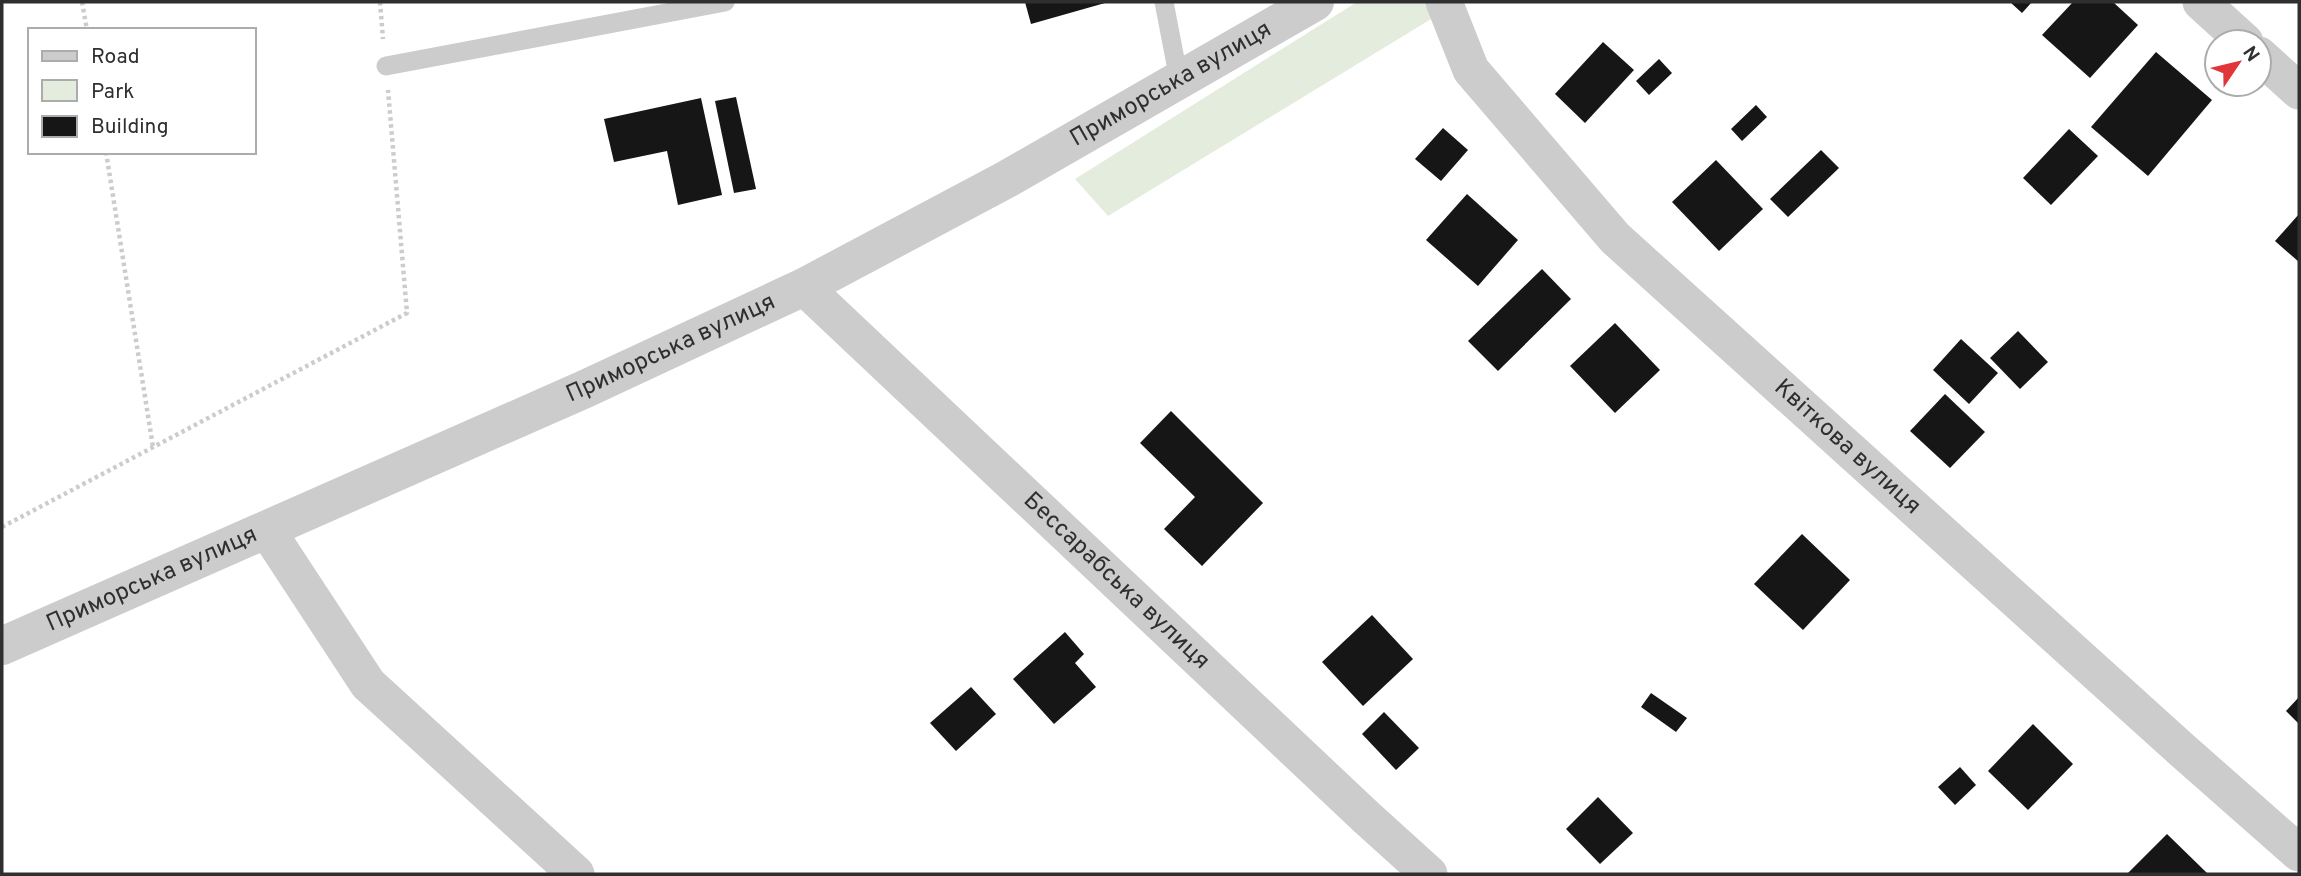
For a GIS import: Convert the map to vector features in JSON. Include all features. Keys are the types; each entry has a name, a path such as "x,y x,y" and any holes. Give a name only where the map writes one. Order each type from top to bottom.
{"street":[{"name":"Приморська вулиця","path":"2,646 585,389 804,287 1007,179 1315,2"},
{"name":"Квіткова вулиця","path":"1444,2 1471,70 1615,238 2299,853"},
{"path":"2201,2 2230,28"},
{"path":"2273,68 2299,91"},
{"name":"Бессарабська вулиця","path":"804,287 1346,799 1429,874"},
{"path":"267,530 368,684 576,874"}],"lane":[{"path":"386,66 725,2"},
{"path":"1164,2 1179,80"}],"path":[{"path":"82,2 87,28"},
{"path":"2,527 407,313 380,2"},
{"path":"106,154 153,447"}],"green space":[{"path":"1357,2 1459,2 1108,216 1075,179"}],"building":[{"path":"1025,2 1105,2 1105,3 1031,24"},
{"path":"2010,2 2032,2 2022,13"},
{"path":"2073,2 2113,2 2138,25 2090,78 2042,35"},
{"path":"1603,42 1634,70 1585,123 1555,94"},
{"path":"2156,52 2203,92 2203,98 2212,100 2148,176 2091,127"},
{"path":"1659,59 1672,73 1649,95 1636,81"},
{"path":"736,97 756,189 734,193 715,101"},
{"path":"701,98 722,195 678,205 667,151 614,162 604,119"},
{"path":"1756,105 1767,117 1742,141 1731,129"},
{"path":"1443,128 1468,150 1441,181 1415,159"},
{"path":"2069,129 2098,156 2051,205 2023,178"},
{"path":"1821,150 1839,168 1788,217 1770,199"},
{"path":"1716,160 1763,209 1719,251 1672,202"},
{"path":"1467,194 1518,240 1478,286 1426,240"},
{"path":"2299,214 2299,262 2275,241"},
{"path":"1542,269 1571,299 1498,371 1468,341"},
{"path":"1615,323 1660,370 1615,413 1570,366"},
{"path":"2018,331 2048,362 2020,389 1990,358"},
{"path":"1961,339 1998,373 1969,404 1933,370"},
{"path":"1945,394 1985,432 1950,468 1910,431"},
{"path":"1171,411 1263,503 1202,566 1164,529 1195,497 1140,443"},
{"path":"1802,534 1850,580 1803,630 1754,584"},
{"path":"1372,615 1413,659 1363,706 1322,662"},
{"path":"1065,632 1084,654 1075,663 1096,687 1054,724 1013,679"},
{"path":"971,687 996,714 956,751 930,723"},
{"path":"1651,693 1687,718 1676,732 1641,707"},
{"path":"2299,697 2299,724 2286,711"},
{"path":"1384,712 1419,748 1396,770 1362,734"},
{"path":"2033,724 2073,764 2028,810 1988,771"},
{"path":"1960,767 1976,785 1955,805 1938,787"},
{"path":"1598,797 1633,833 1600,864 1566,829"},
{"path":"2167,834 2208,874 2127,874"}]}
